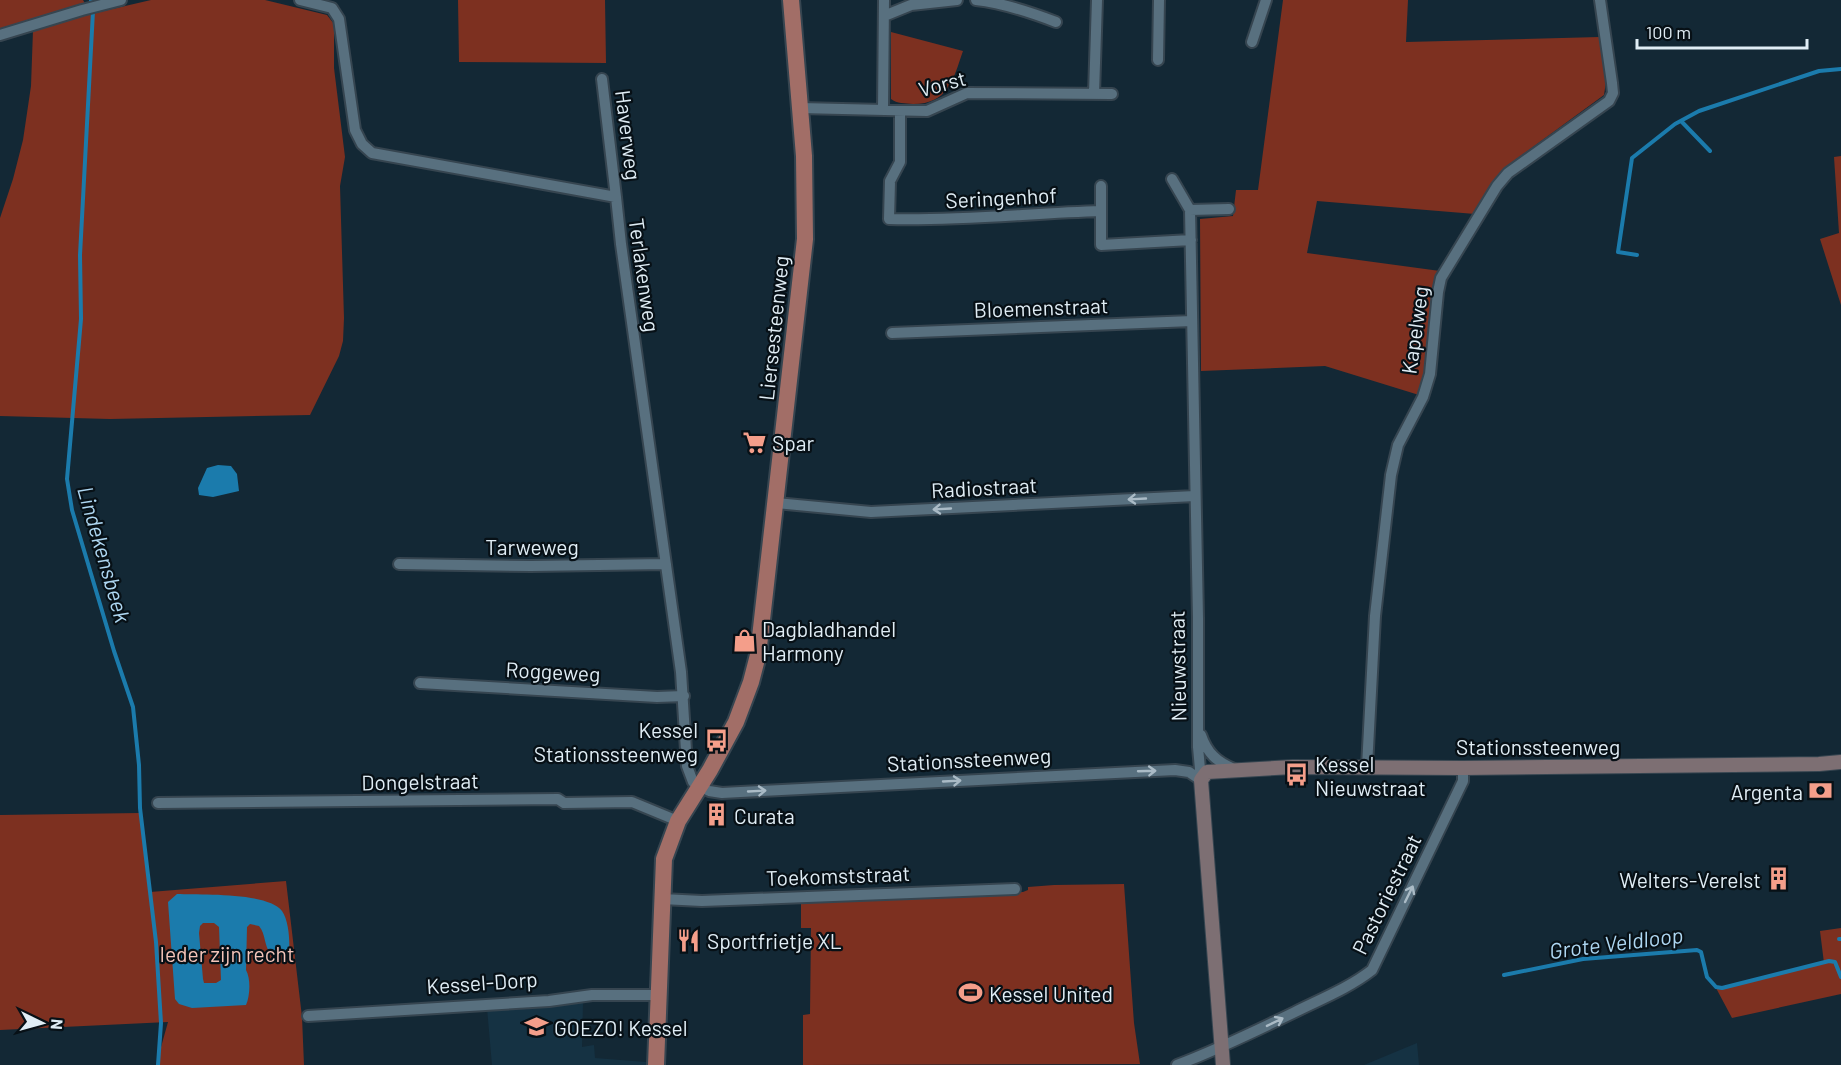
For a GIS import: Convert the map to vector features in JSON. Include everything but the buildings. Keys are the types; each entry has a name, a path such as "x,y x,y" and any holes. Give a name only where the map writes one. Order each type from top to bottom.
{"main road":[{"name":"Liersesteenweg","path":"678,821 736,722 758,655 805,239 805,178 791,0"},
{"path":"656,1065 664,859 678,821"}],"street":[{"path":"0,35 121,0"},
{"name":"Terlakenweg","path":"300,0 332,8 339,19 355,130 362,144 372,153 616,196 618,227 684,696 689,774 693,782 700,787"},
{"path":"883,110 884,0"},
{"path":"884,16 911,5 957,0"},
{"path":"976,0 1025,10 1056,22"},
{"path":"1094,94 1097,0"},
{"path":"1158,60 1159,0"},
{"path":"1252,42 1266,0"},
{"name":"Kapelweg","path":"1367,767 1375,616 1392,475 1398,444 1420,403 1430,374 1441,278 1497,186 1508,173 1609,101 1613,93 1600,0"},
{"name":"Haverweg","path":"602,79 616,196"},
{"name":"Vorst","path":"800,108 927,111 967,93 1112,94"},
{"name":"Seringenhof","path":"900,111 900,162 890,181 889,219 943,220 1101,211"},
{"path":"1101,186 1101,245 1191,240 1190,210 1172,179"},
{"path":"1190,210 1229,209"},
{"name":"Nieuwstraat","path":"1191,240 1198,747 1223,1065"},
{"name":"Bloemenstraat","path":"892,333 1192,321"},
{"name":"Radiostraat","path":"776,503 871,512 1195,496"},
{"name":"Tarweweg","path":"399,564 531,566 666,564"},
{"name":"Roggeweg","path":"420,683 657,697 684,696"},
{"path":"1199,731 1208,752 1222,764 1234,769"},
{"name":"Stationssteenweg","path":"700,787 722,793 1176,770 1189,772 1201,780 1207,772 1234,769 1841,762"},
{"name":"Pastoriestraat","path":"1177,1065 1316,1002 1360,979 1372,970 1463,781 1463,768"},
{"name":"Dongelstraat","path":"158,803 558,799 564,803 632,802 678,821"},
{"name":"Toekomststraat","path":"662,899 702,901 1015,889"},
{"name":"Kessel-Dorp","path":"308,1016 571,999 592,995 659,995"}],"shaded area":[{"name":"GOEZO! Kessel","path":"583,1002 582,1047 594,1045 595,1058 646,1062 646,1065 492,1065 487,1008"},
{"path":"1417,1043 1419,1065 1364,1065"}],"green space":[{"path":"0,0 83,0 86,5 0,30"},
{"path":"151,0 265,0 327,15 334,24 334,68 345,157 340,186 343,341 339,356 310,415 110,419 0,416 0,218 23,140 31,86 33,30"},
{"path":"458,0 605,0 606,63 459,62"},
{"path":"1283,0 1408,0 1406,42 1599,37 1606,82 1604,95 1515,160 1497,176 1475,214 1317,201 1307,253 1440,271 1430,304 1430,333 1424,380 1419,395 1325,366 1201,371 1200,219 1233,216 1236,190 1258,190"},
{"path":"891,32 963,51 952,81 942,95 925,103 913,104 898,103 891,99"},
{"path":"1841,156 1841,305 1820,239 1839,233 1834,157"},
{"name":"Ieder zijn recht","path":"140,813 150,892 286,881 302,1017 304,1065 156,1065 168,1022 0,1030 0,815"},
{"name":"Kessel United","path":"1124,884 1134,1023 1140,1064 803,1065 803,1015 810,1014 811,928 801,928 801,899 1023,892 1028,890 1028,887"},
{"path":"1841,928 1841,994 1732,1018 1716,988 1824,963 1820,931"}],"water":[{"path":"218,465 231,466 237,474 239,491 213,497 199,495 198,488 207,468"},
{"path":"177,894 263,900 282,911 289,937 289,952 271,954 259,926 250,924 247,927 246,970 249,987 246,1005 192,1008 179,1004 175,999 168,902","holes":["203,923 214,923 219,927 221,980 216,983 204,983 200,926"]}],"waterway":[{"name":"Lindekensbeek","path":"93,11 80,255 81,319 67,479 72,510 133,707 139,765 140,808 156,942 161,1023 158,1065"},
{"path":"1637,255 1618,252 1632,158 1675,124 1699,111 1819,71 1841,69"},
{"path":"1681,121 1710,151"},
{"name":"Grote Veldloop","path":"1504,975 1583,959 1697,950 1701,952 1707,977 1716,987 1722,988 1829,961 1835,962 1841,977"}],"place":[{"name":"Spar","path":"754,442"},
{"name":"Dagbladhandel Harmony","path":"744,640"},
{"name":"Kessel Stationssteenweg","path":"716,741"},
{"name":"Kessel Nieuwstraat","path":"1297,775"},
{"name":"Argenta","path":"1821,791"},
{"name":"Curata","path":"716,815"},
{"name":"Welters-Verelst","path":"1779,879"},
{"name":"Sportfrietje XL","path":"689,940"},
{"name":"Kessel United","path":"971,993"},
{"name":"GOEZO! Kessel","path":"536,1027"}]}
